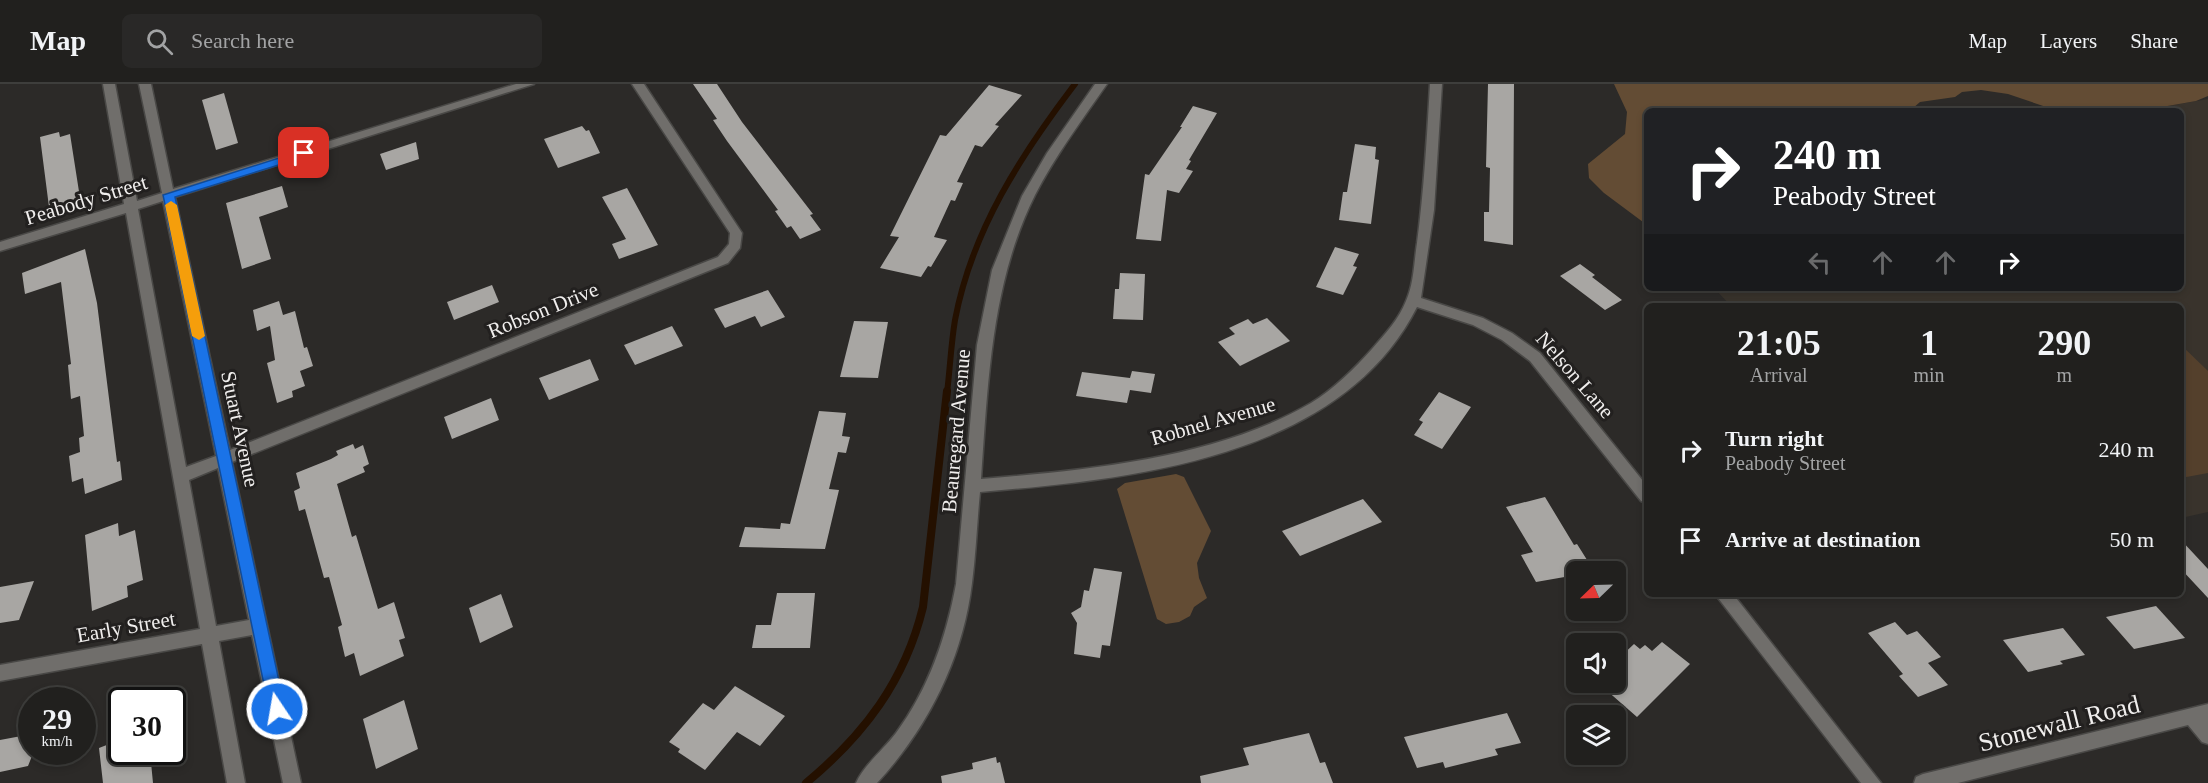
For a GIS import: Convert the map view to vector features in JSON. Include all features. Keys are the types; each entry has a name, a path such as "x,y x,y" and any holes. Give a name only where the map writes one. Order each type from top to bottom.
{"street":[{"path":"109,84 236,783"},
{"name":"Stuart Avenue","path":"145,84 292,783"},
{"name":"Peabody Street","path":"0,247 528,84"},
{"name":"Robson Drive","path":"181,476 723,260 732,252 737,241 736,233 638,84"},
{"name":"Beauregard Avenue","path":"865,783 905,737 933,692 947,660 959,622 984,345 999,270 1028,196 1051,156 1101,84"},
{"name":"Robnel Avenue","path":"972,486 1017,483 1137,464 1199,451 1252,436 1283,423 1316,407 1347,383 1387,341 1414,301 1427,220 1436,84"},
{"name":"Nelson Lane","path":"1414,301 1453,310 1481,321 1516,341 1535,357 1644,493"},
{"path":"1725,597 1872,783"},
{"name":"Early Street","path":"0,673 260,627"},
{"path":"2200,714 2208,736"},
{"name":"Stonewall Road","path":"1923,783 2200,714"}],"shaded area":[{"path":"1614,84 2208,84 2208,96 2196,101 2156,108 2049,108 2008,94 1981,90 1962,92 1955,97 1920,102 1913,108 1644,108 1644,223 1604,193 1589,178 1588,164 1625,134 1627,112"},
{"path":"2208,99 2208,512 2184,517 2184,303 1728,303 1717,291 2184,291 2184,108 2156,108"},
{"path":"2184,348 2208,371 2208,473 2184,477"},
{"path":"1176,474 1184,477 1211,531 1197,563 1199,578 1207,598 1194,607 1190,616 1179,622 1166,624 1157,619 1117,489 1125,483"}],"building":[{"path":"693,84 717,84 742,122 813,214 810,215 821,230 800,239 791,226 787,228 775,211 778,210 713,120 717,119"},
{"path":"1488,84 1514,84 1513,245 1484,241 1484,212 1489,212 1490,168 1486,167"},
{"path":"989,85 1022,95 995,125 999,126 982,147 975,145 957,182 963,183 955,201 951,200 934,237 947,240 931,267 928,266 921,277 880,268 899,237 890,236 940,135 946,136"},
{"path":"224,93 238,143 216,150 202,100"},
{"path":"1193,106 1217,113 1189,160 1191,161 1186,169 1193,171 1179,193 1167,190 1161,241 1136,239 1145,174 1149,175 1182,127 1180,127"},
{"path":"582,126 586,131 589,130 600,153 558,168 544,139"},
{"path":"59,132 60,137 70,134 80,198 49,207 40,137"},
{"path":"416,142 419,159 386,170 380,154"},
{"path":"1355,144 1376,147 1375,159 1379,160 1371,224 1339,220 1343,192 1347,192"},
{"path":"282,186 288,207 259,217 271,259 242,269 226,203"},
{"path":"627,188 658,245 619,259 612,244 626,239 602,197"},
{"path":"1335,247 1359,254 1353,266 1357,267 1343,295 1316,287"},
{"path":"85,249 97,303 117,462 120,461 122,480 85,494 83,478 72,482 69,456 80,452 79,438 84,436 80,396 71,399 68,365 71,364 61,282 25,294 22,273"},
{"path":"1580,264 1595,275 1592,277 1622,300 1605,310 1560,276"},
{"path":"1120,273 1145,274 1143,320 1113,319 1115,289 1119,289"},
{"path":"492,285 499,302 454,320 447,302"},
{"path":"768,290 785,317 761,327 755,316 725,328 714,309"},
{"path":"279,301 283,315 295,311 304,348 307,347 313,366 300,371 305,386 292,391 293,397 277,403 267,363 275,360 270,326 257,331 253,310"},
{"path":"1267,318 1290,341 1240,366 1218,342 1235,334 1229,328 1248,319 1253,324"},
{"path":"854,321 888,322 878,378 840,377"},
{"path":"672,326 683,346 635,365 624,345"},
{"path":"590,359 599,380 549,400 539,378"},
{"path":"1132,371 1155,374 1151,393 1130,390 1127,403 1076,396 1082,372 1130,378"},
{"path":"1439,392 1471,407 1442,449 1414,435 1423,422 1419,420"},
{"path":"491,398 499,420 452,439 444,417"},
{"path":"819,411 846,413 842,436 850,437 846,453 838,452 829,489 839,490 825,549 739,547 745,527 780,529 781,523 790,524"},
{"path":"353,444 355,449 363,445 369,464 363,467 365,472 337,484 352,537 356,535 378,609 394,602 405,638 399,640 404,656 360,676 354,653 345,657 338,627 342,625 329,577 324,578 305,509 299,511 294,491 300,488 296,473 331,459 338,455 336,451"},
{"path":"1545,497 1574,545 1577,544 1588,561 1566,561 1566,577 1536,582 1521,555 1533,552 1506,507"},
{"path":"1363,499 1382,522 1300,556 1282,531"},
{"path":"118,523 119,536 135,530 143,580 127,586 128,597 92,611 85,535"},
{"path":"2184,543 2208,569 2208,598 2184,572"},
{"path":"1094,568 1122,572 1110,646 1102,645 1100,658 1074,654 1077,623 1071,613 1081,607 1084,590 1089,591"},
{"path":"34,581 19,620 0,623 0,587"},
{"path":"777,593 815,593 810,648 752,648 756,625 771,625"},
{"path":"501,594 513,627 480,643 469,608"},
{"path":"2156,606 2185,638 2134,649 2106,617"},
{"path":"1895,622 1907,635 1917,631 1941,657 1928,663 1948,685 1918,697 1899,676 1903,674 1868,633"},
{"path":"2063,628 2085,655 2060,661 2063,664 2028,672 2003,640"},
{"path":"1662,642 1690,664 1637,717 1610,693 1626,693 1626,652 1634,644 1640,649 1645,645 1652,651"},
{"path":"735,686 785,716 760,746 737,732 705,770 678,752 680,749 669,742 703,703 714,710"},
{"path":"404,700 418,749 376,769 363,719"},
{"path":"1507,713 1521,743 1495,749 1498,755 1445,768 1443,762 1417,768 1404,737"},
{"path":"1309,733 1320,763 1325,762 1333,783 1201,783 1200,776 1249,765 1243,748"},
{"path":"18,737 18,765 28,766 0,772 0,740"},
{"path":"108,744 108,765 151,765 153,783 103,783 99,748"},
{"path":"996,757 997,763 1000,762 1005,783 942,783 941,776 973,769 972,763"}],"waterway":[{"path":"947,393 955,320 973,255 986,224 1018,166 1075,84"},
{"path":"806,783 846,746 880,705 905,659 915,634 923,607 947,391"}],"slow traffic":[{"path":"171,205 199,336"}],"route":[{"path":"277,709 169,195 304,153"}]}
